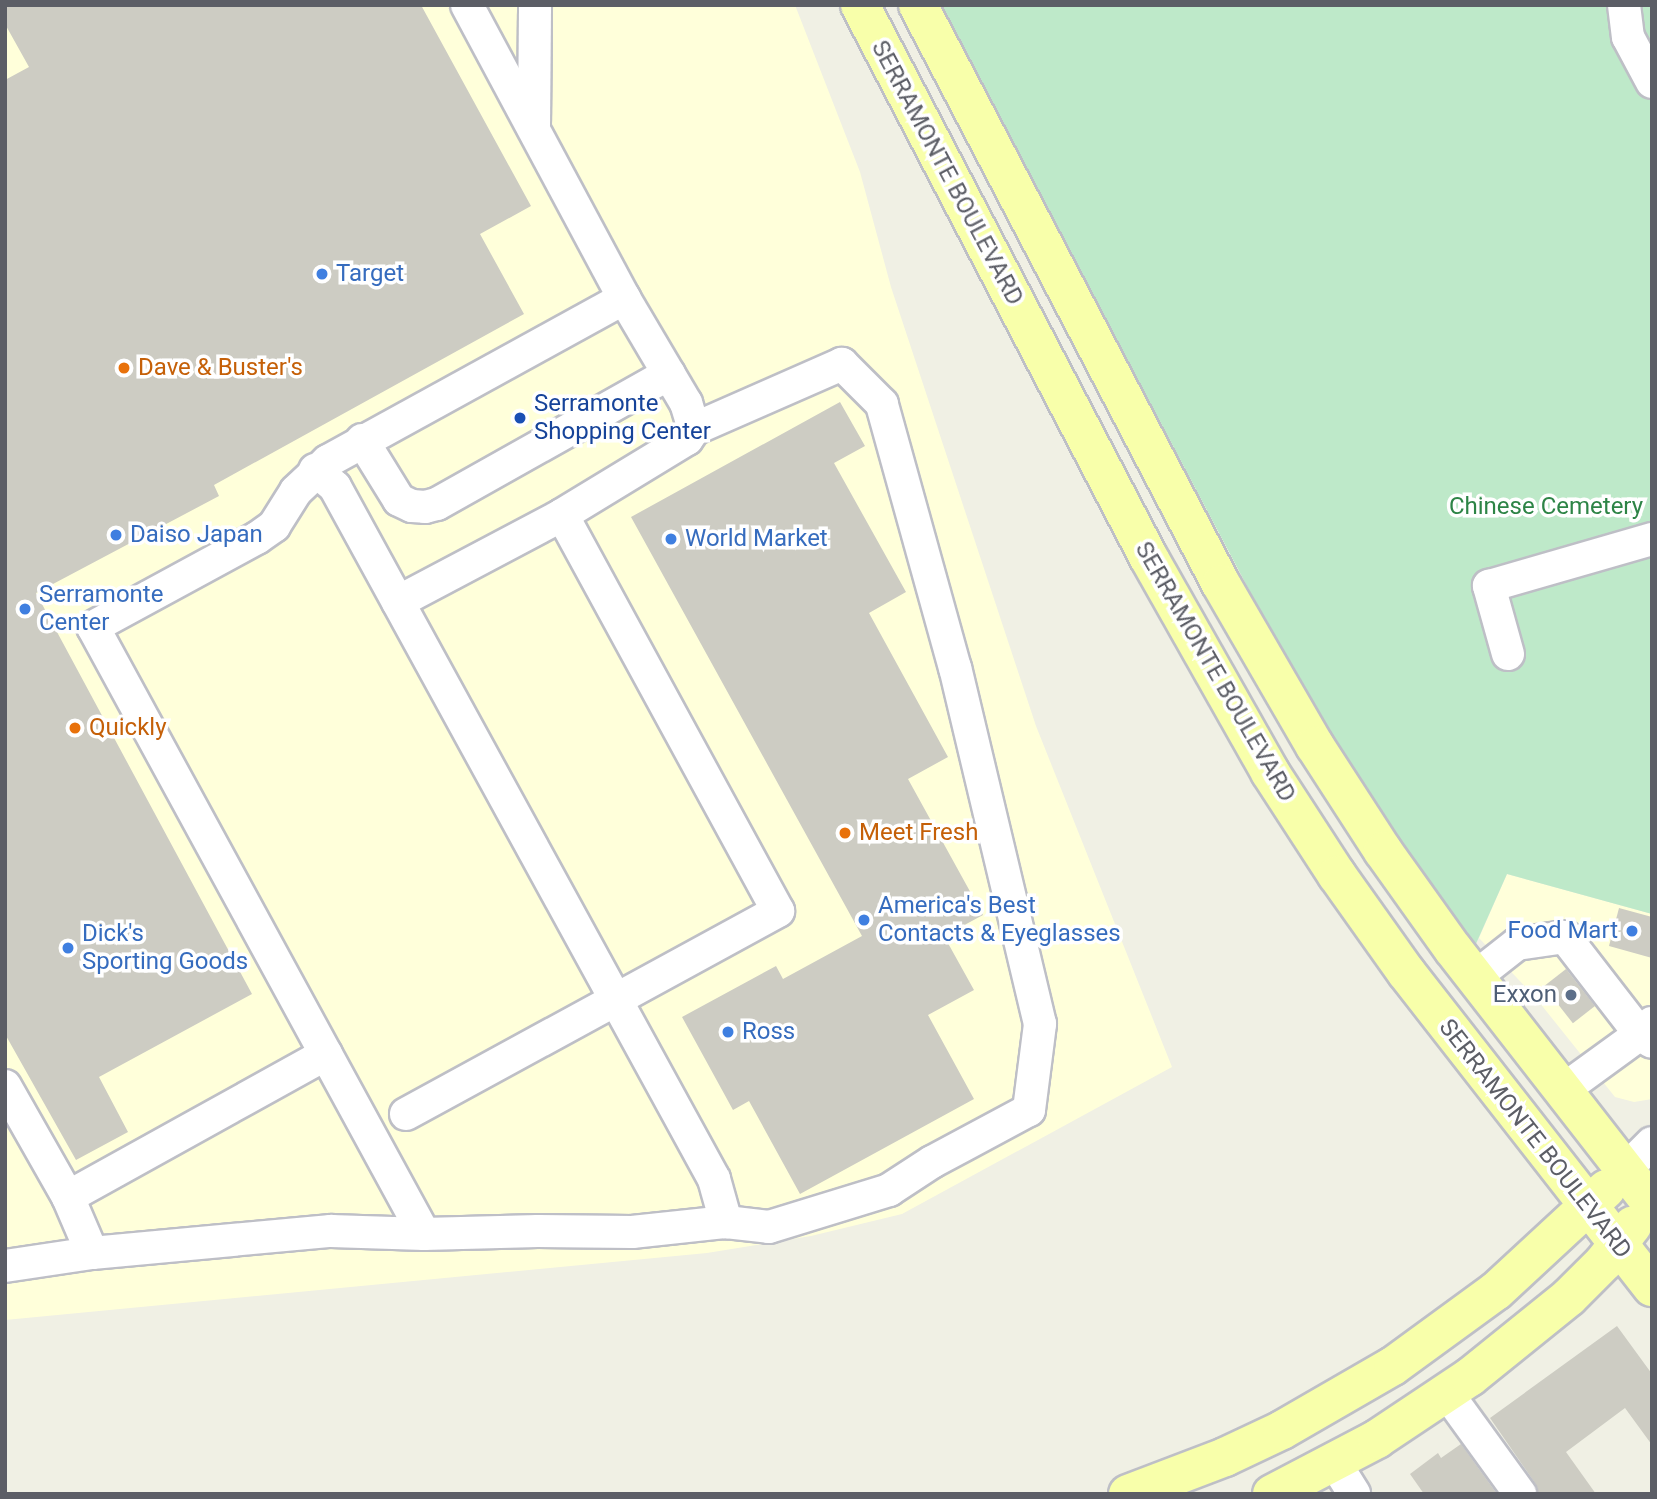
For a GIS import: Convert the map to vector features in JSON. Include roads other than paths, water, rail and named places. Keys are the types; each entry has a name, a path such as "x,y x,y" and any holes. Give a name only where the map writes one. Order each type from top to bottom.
{"main road":[{"name":"SERRAMONTE BOULEVARD","path":"860,5 1149,558 1238,719 1370,923 1652,1287"},
{"name":"SERRAMONTE BOULEVARD","path":"918,5 1252,639 1349,799 1416,898 1475,977 1651,1202"},
{"path":"1129,1494 1225,1457 1354,1390 1463,1317 1545,1248 1625,1170"},
{"path":"1272,1494 1344,1478 1447,1393 1551,1313 1618,1245 1651,1202"}],"street":[{"path":"467,5 624,298 686,402 694,429"},
{"path":"534,130 535,5"},
{"path":"1624,5 1628,37 1652,82"},
{"path":"424,1234 93,627 266,532 274,526 315,470 362,440 624,298"},
{"path":"5,1266 92,1252 331,1231 424,1234 632,1232 726,1222 769,1227 889,1190 913,1178 932,1162 1029,1110 1040,1024 955,668 882,404 842,364 694,429 687,439 562,515 398,602"},
{"path":"362,440 399,499 412,506 425,507 437,504 669,374"},
{"path":"315,470 335,488 398,602 713,1179 726,1222"},
{"path":"406,1114 778,911 562,515"},
{"path":"1508,654 1489,586 1652,539"},
{"path":"1475,977 1517,944 1565,937 1648,1033 1563,1090"},
{"path":"68,1197 326,1054"},
{"path":"5,1086 68,1197 92,1252"},
{"path":"1625,1170 1652,1143"},
{"path":"1447,1393 1520,1494"}],"place":[{"name":"Target","path":"322,274"},
{"name":"Dave & Buster's","path":"124,368"},
{"name":"Serramonte Shopping Center","path":"520,418"},
{"name":"Daiso Japan","path":"116,535"},
{"name":"World Market","path":"671,539"},
{"name":"Serramonte Center","path":"25,609"},
{"name":"Quickly","path":"75,728"},
{"name":"Meet Fresh","path":"845,833"},
{"name":"America's Best Contacts & Eyeglasses","path":"864,920"},
{"name":"Food Mart","path":"1632,931"},
{"name":"Dick's Sporting Goods","path":"68,948"},
{"name":"Exxon","path":"1571,995"},
{"name":"Ross","path":"728,1032"}],"park label":[{"name":"Chinese Cemetery","path":"1546,507"}]}
